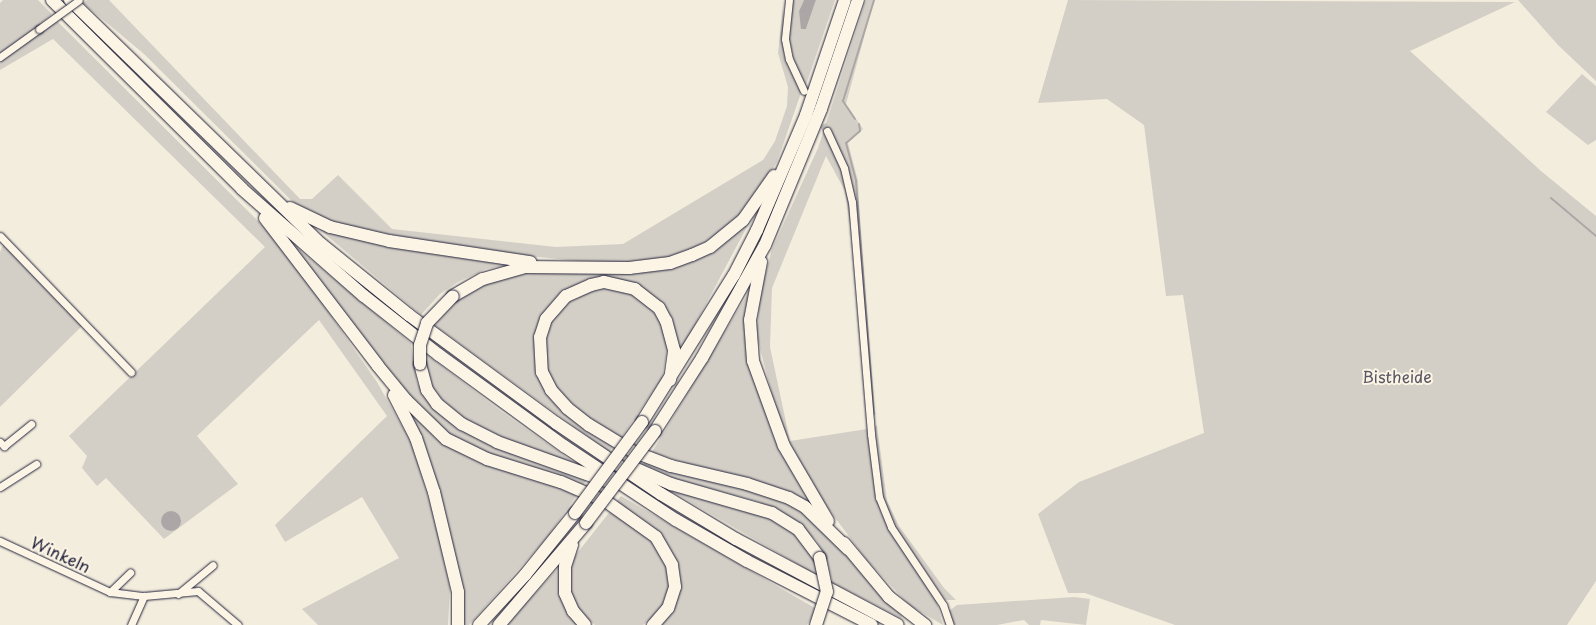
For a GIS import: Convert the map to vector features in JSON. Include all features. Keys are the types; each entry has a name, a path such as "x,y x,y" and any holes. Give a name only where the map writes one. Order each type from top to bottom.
{"highway":[{"path":"52,0 242,189 364,296 439,355 564,446 638,495 747,561 872,625"},
{"path":"70,0 321,244 408,315 601,453 736,539 898,625"},
{"path":"480,625 575,513 642,422 734,275 806,115 845,0"},
{"path":"499,625 586,523 655,431 702,358 765,245 821,109 858,0"},
{"path":"638,495 570,466 478,433 437,404 427,390 420,364 420,345 427,323 453,296 483,278 504,272 525,267 650,266 670,263 710,247 743,220 759,200 806,115"},
{"path":"242,189 292,250 378,366 406,400 446,439 487,459 584,491 626,512 648,529 667,553 675,577 673,599 653,625"},
{"path":"268,194 308,219 380,239 466,255 577,266"},
{"path":"765,245 752,298 753,361 771,416 797,473 848,549"},
{"path":"670,380 674,350 666,321 659,308 635,289 604,282 591,284 566,296 546,319 540,337 542,372 551,390 567,408 589,425 657,461 789,498 824,523 889,597 925,625"},
{"path":"378,366 416,438 434,492 458,592 458,625"},
{"path":"601,453 671,484 772,513 798,529 820,558 827,592 816,625"},
{"path":"574,538 565,566 564,593 573,611 585,625"}],"street":[{"path":"0,57 79,0"},
{"path":"789,0 785,39 788,59 804,91"},
{"path":"827,131 844,168 852,202 870,434 879,497 892,527 939,597 950,625"},
{"path":"0,236 131,372"},
{"path":"0,442 4,446 31,424"},
{"path":"0,486 36,464"},
{"name":"Winkeln","path":"0,541 110,592 144,596 177,594 198,590 205,594 238,625"},
{"path":"177,594 213,565"},
{"path":"110,592 130,573"},
{"path":"131,625 144,596"}],"green space":[{"path":"3,0 38,0 52,14 39,25 43,30 57,21 281,244 377,382 413,446 434,517 450,588 448,625 318,625 302,609 399,558 362,497 285,542 275,525 387,416 319,320 197,436 238,484 164,539 106,478 97,486 82,468 87,456 69,436 265,247 53,39 0,70 0,3"},
{"path":"87,0 109,0 300,199 312,199 338,175 392,229 556,247 623,244 763,160 775,141 787,106 788,87 778,53 783,5 784,54 801,93 777,162 757,194 733,222 698,247 672,257 641,263 588,262 489,252 342,226 301,210 144,54 83,3"},
{"path":"793,0 804,0 799,11 806,29 816,0 835,0 806,85 794,62 789,39 788,26"},
{"path":"866,0 874,0 846,104 863,129 848,143 858,181 860,223 850,224 845,191 826,156 772,288 770,347 790,441 867,429 875,492 882,515 936,600 943,625 909,605 866,559 824,503 799,462 777,414 756,333 761,290 772,249 818,148"},
{"name":"Bistheide","path":"1068,0 1515,2 1410,51 1541,171 1596,216 1596,581 1567,625 1175,625 1085,593 1068,593 1038,514 1079,482 1204,433 1183,295 1166,296 1144,125 1107,99 1038,103"},
{"path":"1518,0 1596,0 1596,81 1558,45"},
{"path":"1582,74 1596,86 1596,140 1588,145 1546,112"},
{"path":"756,210 674,364 658,304 602,279 543,319 541,377 614,445 609,452 433,324 446,306 502,274 683,263"},
{"path":"313,224 510,265 486,269 458,282 440,294 421,315"},
{"path":"290,242 411,343 417,383 440,415 455,425 588,479 583,485 505,462 453,440 411,403"},
{"path":"4,243 84,324 0,407 0,252"},
{"path":"604,288 635,294 650,306 661,322 668,343 662,378 621,438 587,417 559,392 548,375 543,352 551,320 572,298"},
{"path":"750,290 748,349 815,508 652,452"},
{"path":"426,354 502,412 576,464 487,433 447,408 428,380"},
{"path":"401,401 430,432 579,492 549,535 469,625 461,625 462,607"},
{"path":"877,426 887,501 899,526 944,588 956,600 945,600 890,519 878,481 871,428"},
{"path":"647,459 767,492 804,511 827,530 902,616 901,618 833,583 825,555 816,540 790,517 756,501 664,476 641,466"},
{"path":"647,477 785,523 816,559 818,576"},
{"path":"621,496 815,608 807,625 655,625 674,597 658,534 617,501"},
{"path":"612,509 646,531 666,558 670,580 668,595 661,610 643,625 595,625 579,613 568,582 574,557"},
{"path":"562,564 560,574 584,625 506,625"},
{"path":"1074,597 1090,599 1086,625 1041,620 1040,625 1029,625 1024,620 997,625 953,625 949,611 957,605"}],"shaded area":[{"path":"804,0 816,0 806,29 801,29 799,11"},
{"path":"167,511 175,511 181,517 181,525 175,531 167,531 161,525 161,517"}],"waterway":[{"path":"855,119 843,101 874,0"},
{"path":"859,124 860,131 846,143 856,181 874,414"},
{"path":"1551,198 1596,236"}],"tunnel":[{"path":"818,115 827,131"}]}
